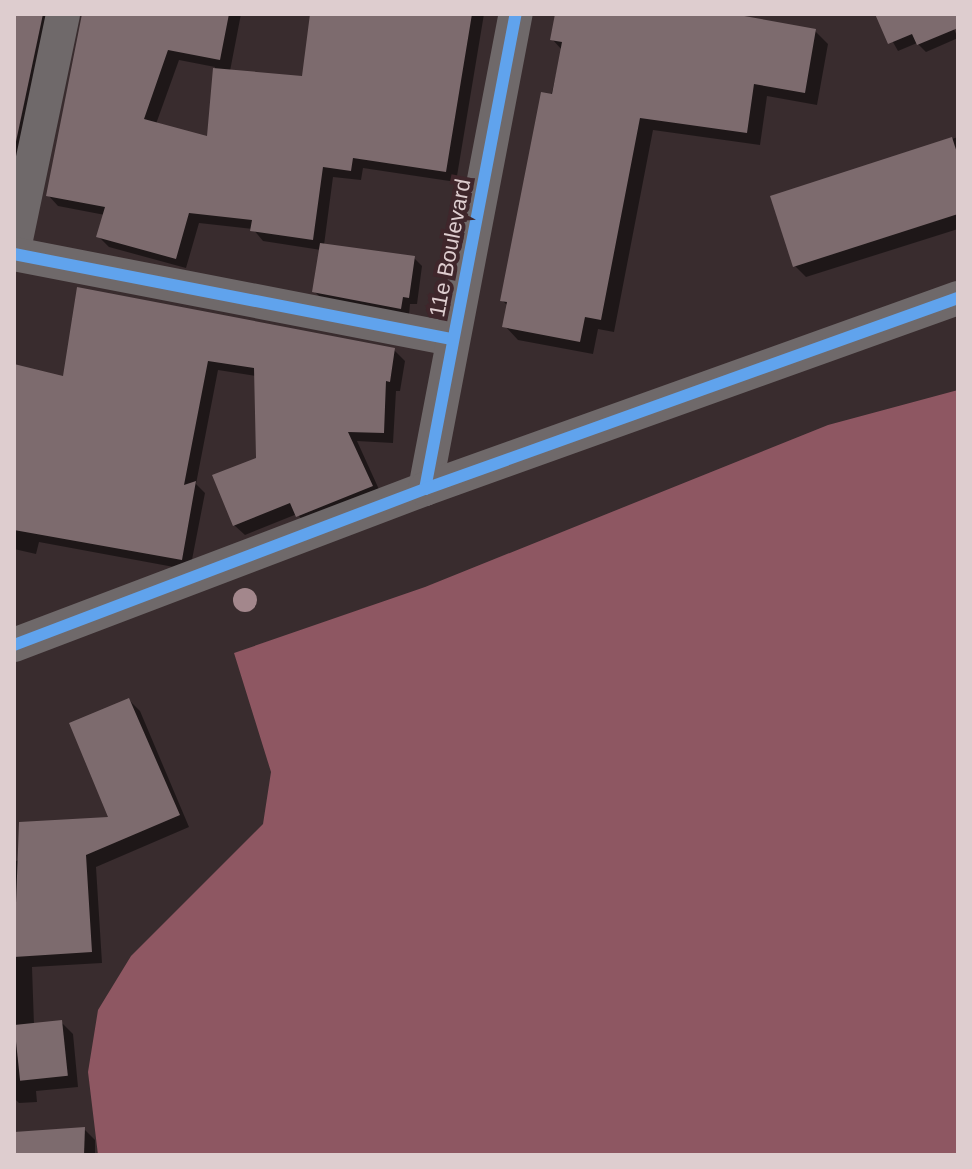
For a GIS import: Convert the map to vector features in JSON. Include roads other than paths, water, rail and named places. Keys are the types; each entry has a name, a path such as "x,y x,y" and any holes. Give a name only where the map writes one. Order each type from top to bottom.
{"street":[{"path":"63,14 14,252 452,339"},
{"name":"11e Boulevard","path":"425,489 516,14"},
{"path":"14,645 425,489 958,298"}]}
